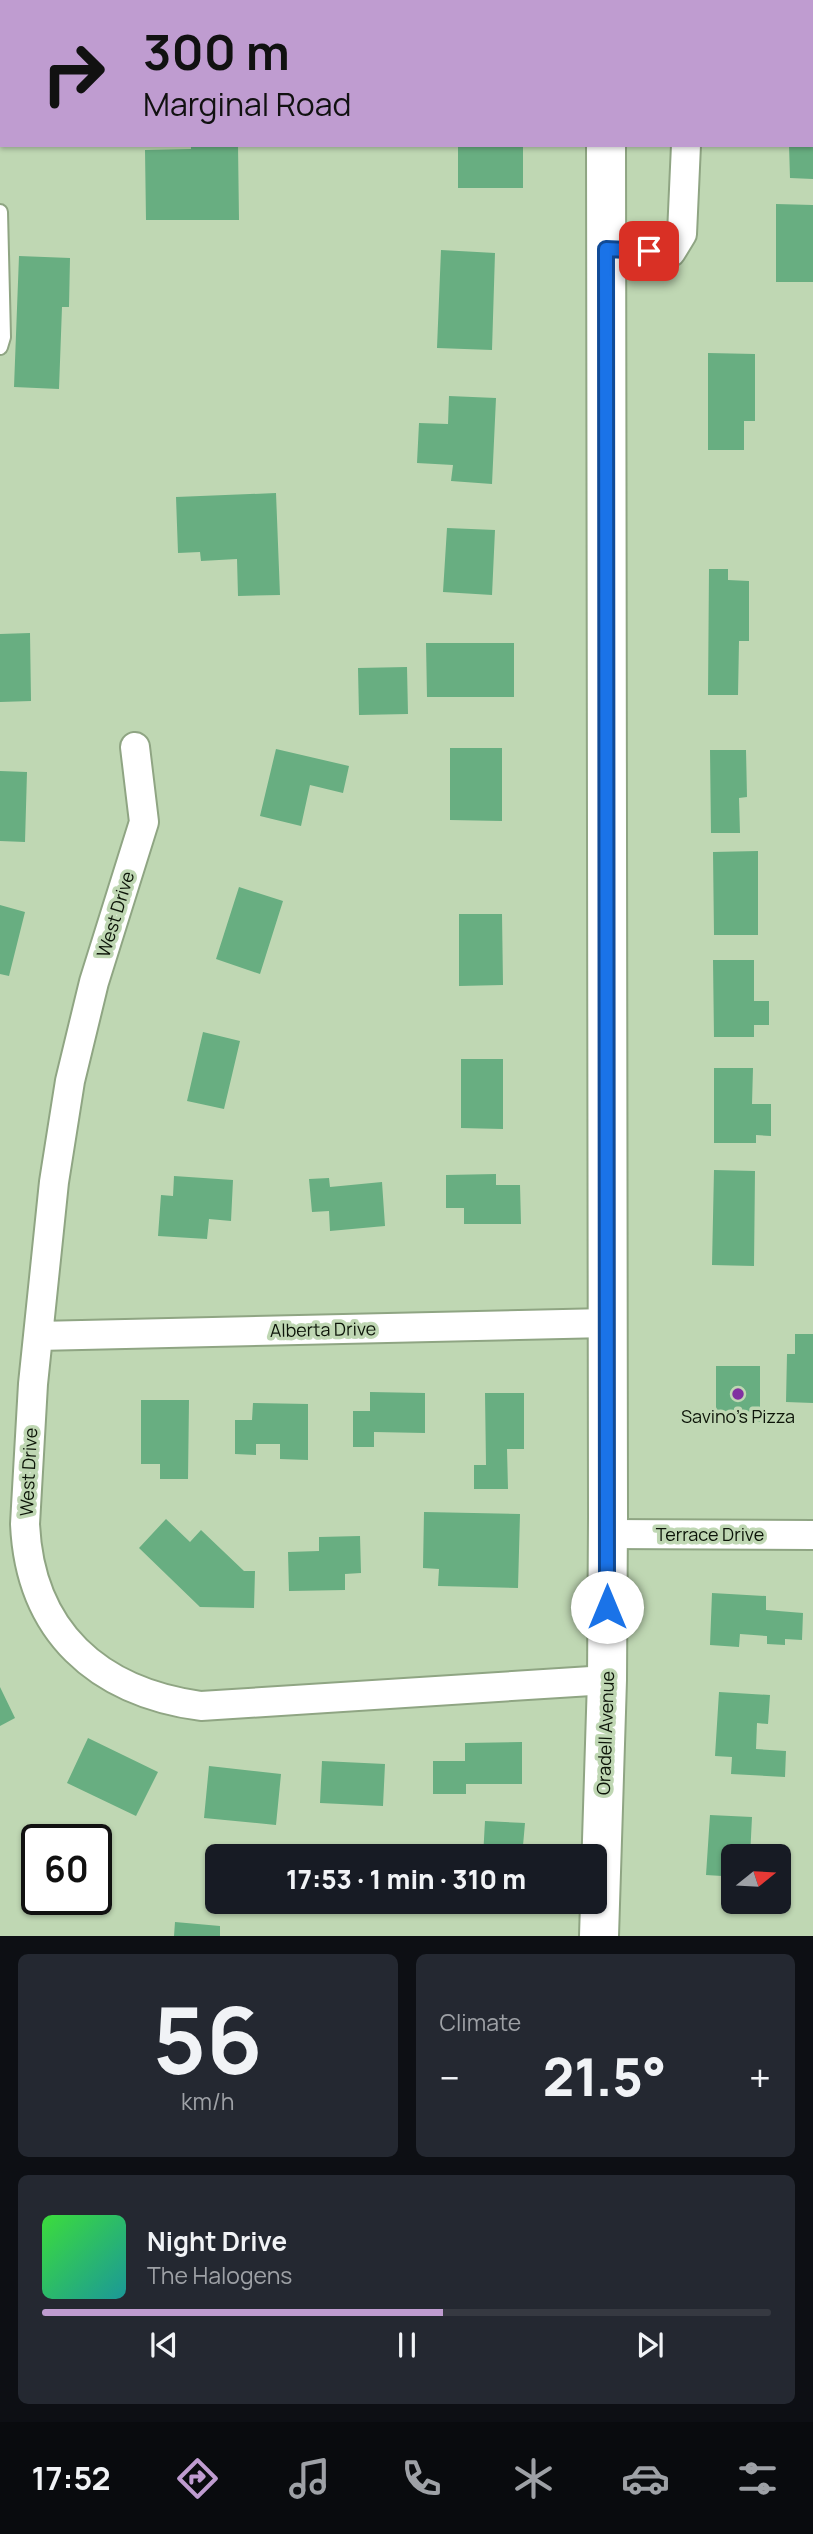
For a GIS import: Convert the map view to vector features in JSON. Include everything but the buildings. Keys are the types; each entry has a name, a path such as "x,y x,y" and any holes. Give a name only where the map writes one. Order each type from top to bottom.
{"main road":[{"name":"Oradell Avenue","path":"599,1936 607,1680 608,1534 606,147"}],"street":[{"path":"606,249 671,252 682,234 685,147"},
{"name":"West Drive","path":"135,747 144,822 94,982 71,1081 54,1182 38,1336 25,1524 26,1546 35,1583 49,1615 67,1641 92,1665 127,1688 163,1701 201,1706 607,1680"},
{"name":"Alberta Drive","path":"38,1336 607,1323"},
{"name":"Terrace Drive","path":"608,1534 813,1535"}],"lane":[{"path":"0,212 3,337 0,347"}],"place":[{"name":"Savino's Pizza","path":"738,1394"}],"route":[{"path":"607,1607 606,249 649,251"}]}
